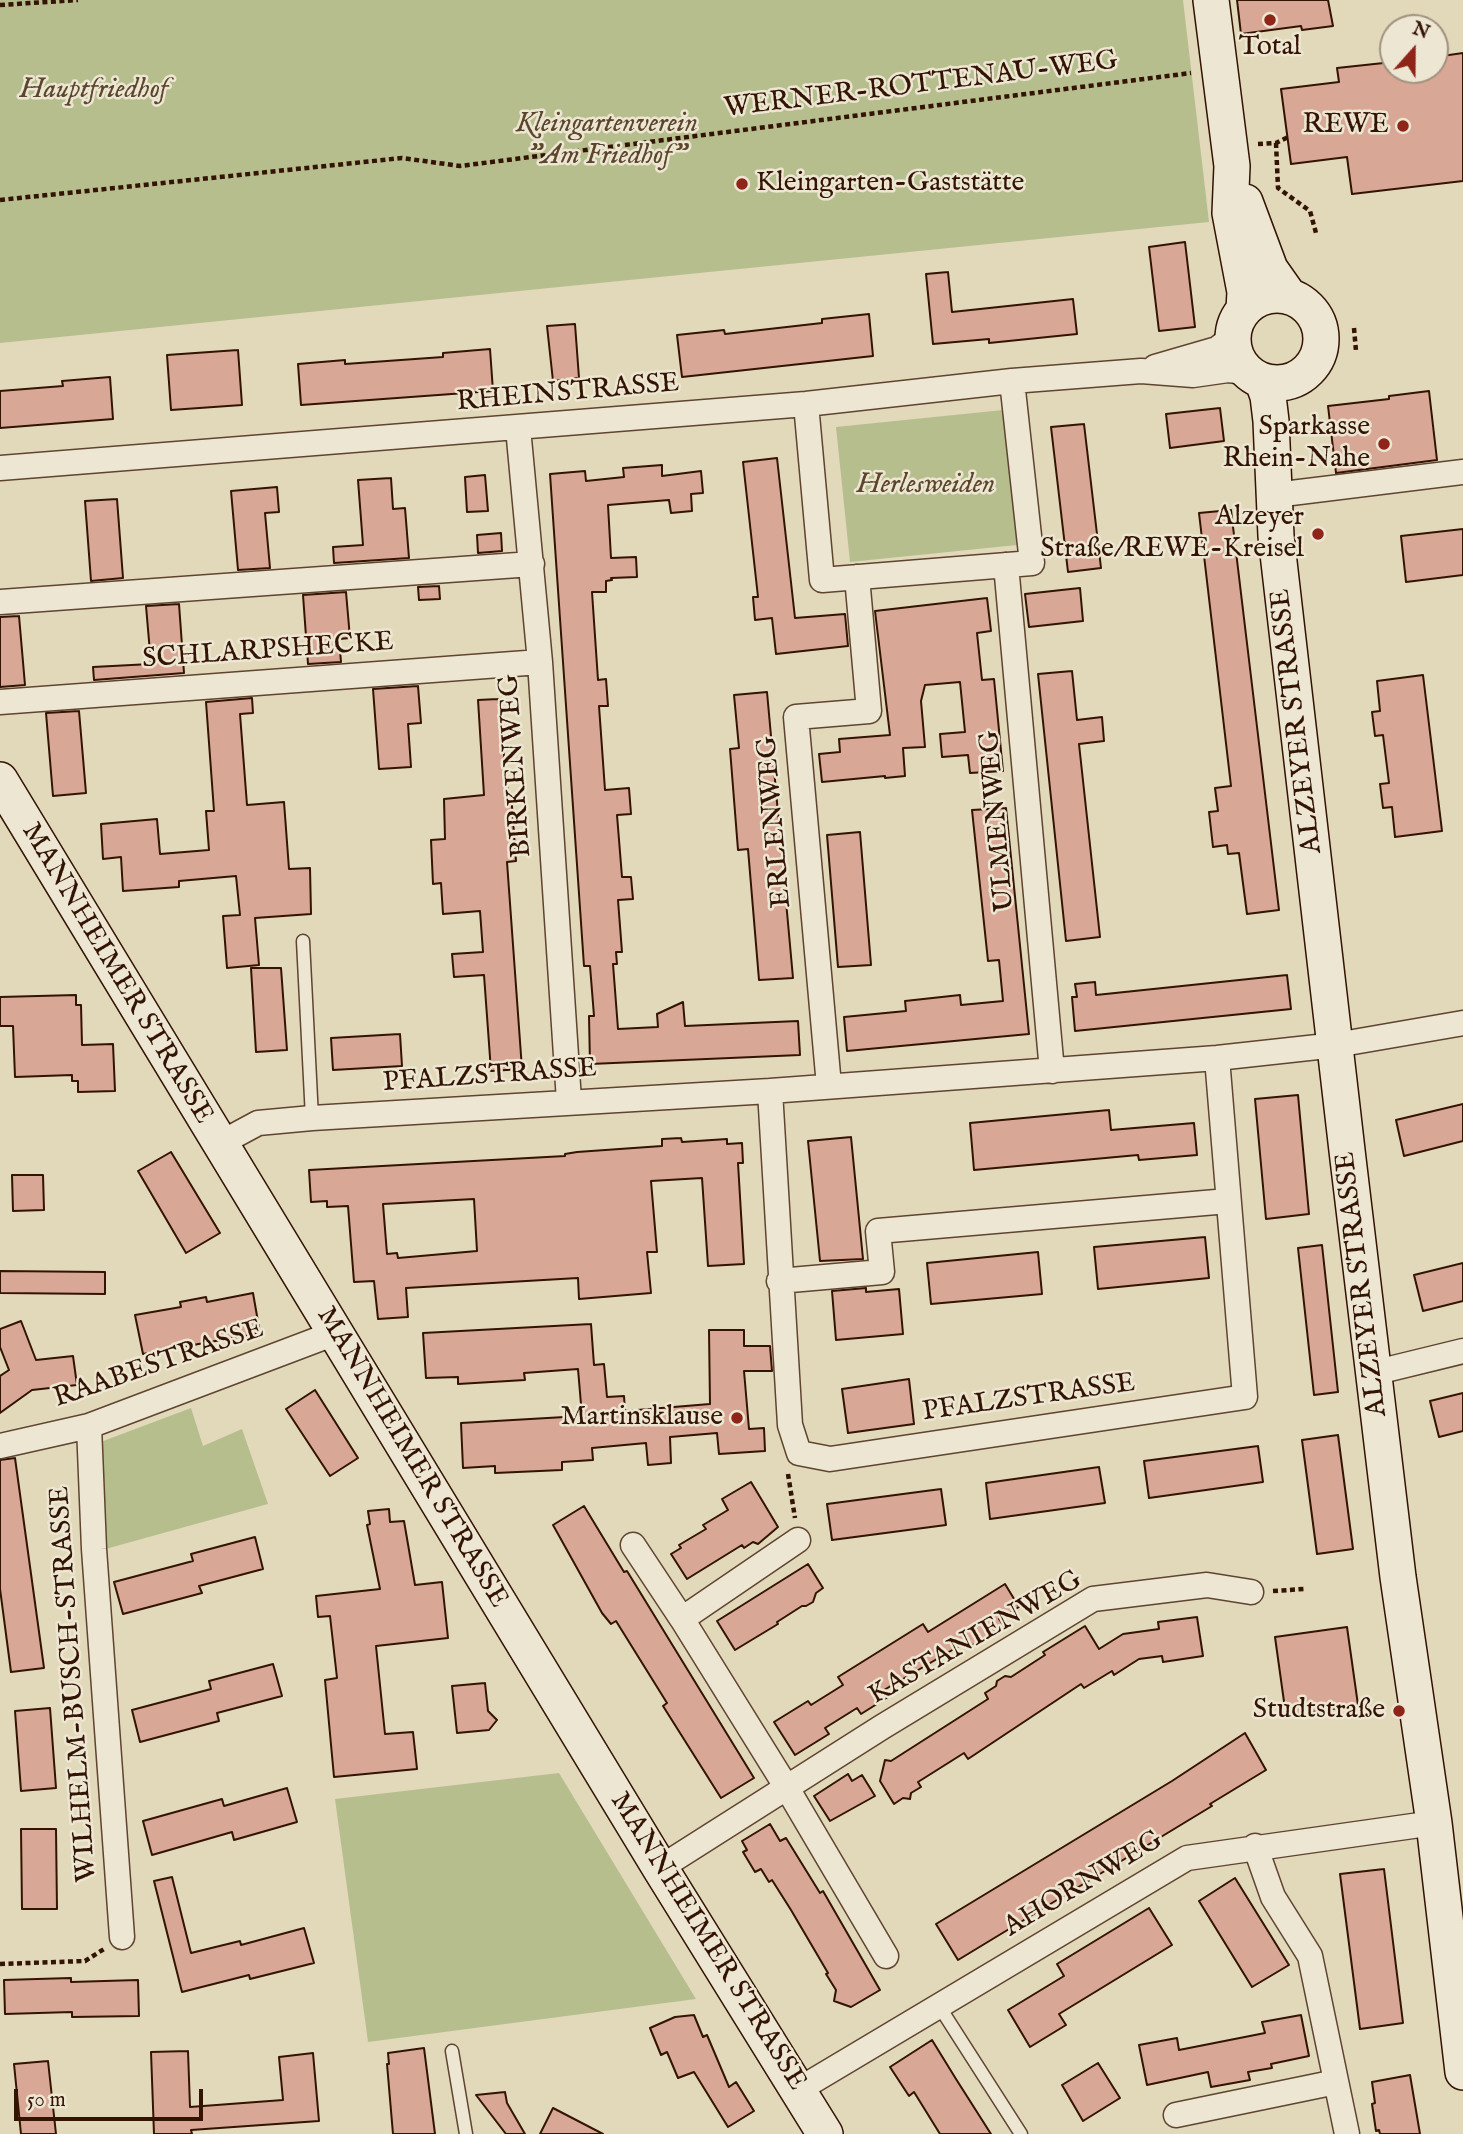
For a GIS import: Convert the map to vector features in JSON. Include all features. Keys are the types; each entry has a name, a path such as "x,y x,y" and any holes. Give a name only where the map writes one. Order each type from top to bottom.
{"main road":[{"path":"1211,0 1232,166 1230,213 1245,292 1238,323 1236,356 1255,377 1282,384 1301,377 1316,361 1320,350 1320,327 1309,308 1289,296 1270,269 1232,166"},
{"path":"1238,323 1252,302 1270,295 1289,296"},
{"name":"ALZEYER STRASSE","path":"1255,377 1270,405 1276,537 1373,1373 1398,1577 1434,1823 1463,2072"},
{"name":"ALZEYER STRASSE","path":"1275,495 1289,462 1296,391 1301,377"},
{"name":"MANNHEIMER STRASSE","path":"0,780 660,1868 825,2134"}],"street":[{"name":"RHEINSTRASSE","path":"1141,371 1217,349 1238,323"},
{"name":"RHEINSTRASSE","path":"0,468 806,404 1012,381 1141,371 1193,375 1228,370 1255,377"},
{"path":"806,404 822,580 1032,563 1012,381"},
{"name":"BIRKENWEG","path":"518,428 540,662 569,1101"},
{"path":"1275,495 1463,472"},
{"path":"0,601 532,564"},
{"name":"ULMENWEG","path":"1006,565 1052,1071"},
{"name":"ERLENWEG","path":"830,1086 796,717 869,711 857,577"},
{"name":"SCHLARPSHECKE","path":"0,702 540,662"},
{"name":"PFALZSTRASSE","path":"219,1144 258,1123 569,1101 770,1091 1217,1058 1336,1045 1463,1023"},
{"name":"PFALZSTRASSE","path":"799,1453 830,1459 1245,1398 1217,1058"},
{"path":"770,1091 779,1280 790,1425 799,1453"},
{"path":"779,1280 882,1272 878,1231 1228,1201"},
{"name":"RAABESTRASSE","path":"0,1446 89,1426 335,1333"},
{"path":"1373,1373 1463,1351"},
{"name":"WILHELM-BUSCH-STRASSE","path":"89,1426 94,1549 122,1937"},
{"path":"682,1619 798,1540"},
{"path":"633,1545 787,1788 886,1956"},
{"name":"KASTANIENWEG","path":"660,1868 1093,1599 1207,1585 1251,1592"},
{"name":"AHORNWEG","path":"798,2090 1187,1858 1255,1846 1434,1823"},
{"path":"1255,1846 1273,1898 1310,1956 1347,2134"},
{"path":"1176,2115 1336,2082"}],"lane":[{"path":"303,942 312,1118"},
{"path":"939,2006 1021,2134"},
{"path":"452,2052 466,2134"}],"path":[{"path":"0,5 78,0"},
{"name":"WERNER-ROTTENAU-WEG","path":"0,200 402,158 460,166 1221,68"},
{"path":"1276,143 1278,188 1310,211 1316,233"},
{"path":"1354,328 1356,351"},
{"path":"798,1540 787,1468 799,1453"},
{"path":"0,1964 85,1961 122,1937"}],"green space":[{"name":"Kleingartenverein \"Am Friedhof\"","path":"0,0 1183,0 1209,222 0,343"},
{"name":"Herlesweiden","path":"1003,410 1017,545 850,562 836,427"},
{"path":"191,1408 203,1446 242,1429 268,1504 102,1550 98,1443"},
{"path":"559,1773 696,1999 368,2042 335,1799"}],"building":[{"name":"Total","path":"1237,0 1328,0 1333,26 1302,30 1301,26 1241,34"},
{"name":"REWE","path":"1463,53 1463,181 1352,194 1347,157 1291,164 1281,89 1339,82 1337,68 1379,64 1379,84 1449,84 1449,55"},
{"path":"1185,242 1195,327 1159,331 1149,247"},
{"path":"948,272 952,312 1073,299 1077,334 989,343 989,339 933,344 926,274"},
{"path":"869,314 873,356 682,377 677,335 724,330 725,334 822,323 822,319"},
{"path":"575,324 579,378 553,381 547,326"},
{"path":"490,349 493,391 301,405 298,364 345,360 345,364 443,357 443,353"},
{"path":"238,350 242,405 171,410 167,355"},
{"path":"110,377 113,419 0,428 0,391 63,386 62,381"},
{"name":"Sparkasse Rhein-Nahe","path":"1429,391 1437,460 1336,473 1328,406"},
{"path":"1220,408 1224,441 1170,448 1166,414"},
{"path":"1084,424 1101,568 1068,572 1051,427"},
{"path":"777,458 795,618 845,614 848,646 776,654 772,618 755,620 753,597 758,597 743,462"},
{"path":"662,465 662,476 701,471 703,493 691,494 692,511 671,513 669,500 608,505 611,558 636,557 637,577 611,578 612,580 606,581 606,592 592,592 598,680 606,679 608,706 599,706 605,790 629,788 631,814 617,815 622,877 631,877 633,899 618,900 622,952 616,952 617,964 613,964 618,1029 658,1027 657,1014 683,1002 685,1026 798,1021 800,1055 590,1064 589,1016 594,1016 590,966 584,966 550,474 585,471 586,481 624,477 623,468"},
{"path":"485,475 488,511 467,512 465,477"},
{"path":"391,478 393,509 405,508 409,558 334,563 333,547 363,545 358,480"},
{"path":"277,487 279,512 265,513 270,568 238,570 231,491"},
{"path":"117,499 123,578 91,581 85,501"},
{"path":"1231,510 1279,910 1247,914 1239,853 1228,854 1227,845 1213,847 1209,812 1218,811 1215,788 1231,786 1199,513"},
{"path":"1463,529 1463,575 1406,582 1401,536"},
{"path":"501,533 502,551 478,553 477,535"},
{"path":"439,586 440,599 419,600 418,587"},
{"path":"1080,588 1083,621 1029,627 1025,594"},
{"path":"346,592 350,638 339,639 341,662 308,664 303,595"},
{"path":"987,598 991,631 977,633 982,680 994,679 1003,771 970,773 968,755 942,757 940,734 965,732 960,682 925,685 921,701 925,747 903,748 905,776 822,782 819,754 840,752 839,739 890,735 875,611"},
{"path":"179,604 184,673 94,680 93,667 151,664 146,606"},
{"path":"19,616 25,685 0,687 0,617"},
{"path":"1072,671 1077,720 1102,717 1104,741 1079,744 1100,937 1066,941 1038,674"},
{"path":"1423,675 1442,831 1395,837 1392,807 1383,808 1380,784 1389,783 1383,735 1375,736 1372,712 1380,711 1377,681"},
{"path":"418,686 421,723 408,724 411,767 379,769 373,689"},
{"path":"767,692 793,978 759,980 748,849 738,850 730,749 739,748 734,695"},
{"path":"252,698 253,713 240,714 247,805 284,802 289,869 310,868 311,914 255,918 259,965 227,968 223,916 240,915 236,876 179,881 179,887 123,891 121,857 103,859 101,824 157,819 160,854 209,850 206,811 214,811 206,702"},
{"path":"498,699 508,793 511,793 516,861 507,862 522,1069 491,1071 484,975 454,977 452,954 483,952 480,911 443,914 441,883 433,884 431,840 445,839 444,799 484,795 478,700"},
{"path":"79,711 86,793 53,796 46,713"},
{"path":"1006,808 1029,1034 847,1051 844,1017 906,1011 905,1001 960,995 961,1005 1003,1001 999,960 988,961 972,810"},
{"path":"860,832 871,965 838,967 827,835"},
{"path":"251,968 281,968 287,1050 256,1052"},
{"path":"1287,975 1291,1009 1075,1031 1072,997 1077,997 1075,984 1095,982 1096,995"},
{"path":"76,995 76,1005 81,1005 82,1045 113,1044 115,1091 78,1092 78,1081 72,1081 72,1075 15,1077 13,1026 0,1026 0,997"},
{"path":"400,1034 402,1066 333,1070 331,1038"},
{"path":"1298,1095 1309,1214 1266,1219 1255,1099"},
{"path":"1463,1104 1463,1141 1404,1156 1396,1120"},
{"path":"1109,1110 1111,1130 1194,1123 1197,1155 1139,1160 1138,1155 974,1170 970,1123"},
{"path":"851,1137 863,1259 820,1261 808,1141"},
{"path":"681,1138 682,1142 727,1139 727,1144 742,1143 743,1163 738,1163 744,1264 708,1266 702,1178 651,1181 657,1252 647,1252 651,1293 579,1299 578,1278 406,1288 408,1317 378,1319 374,1281 354,1282 348,1206 327,1207 327,1201 311,1202 309,1170 565,1156 577,1152 662,1146 662,1139","holes":["474,1199 477,1251 398,1258 397,1253 387,1254 383,1204"]},
{"path":"171,1152 220,1233 186,1253 138,1171"},
{"path":"12,1175 43,1175 44,1210 13,1211"},
{"path":"1205,1237 1209,1278 1098,1289 1094,1247"},
{"path":"1322,1245 1338,1392 1314,1395 1298,1248"},
{"path":"1038,1252 1042,1294 931,1304 927,1263"},
{"path":"1463,1263 1463,1301 1423,1311 1414,1275"},
{"path":"0,1271 105,1272 105,1294 0,1293"},
{"path":"866,1288 866,1292 899,1289 903,1334 836,1340 832,1291"},
{"path":"253,1293 260,1333 143,1354 135,1315 181,1307 180,1302 206,1297 207,1302"},
{"path":"21,1321 36,1360 73,1356 77,1385 32,1390 0,1413 0,1376 9,1370 0,1347 0,1329"},
{"path":"591,1324 594,1365 604,1364 607,1397 624,1396 625,1411 710,1404 709,1330 744,1330 744,1346 770,1346 772,1371 744,1371 749,1429 764,1428 765,1451 719,1454 717,1433 670,1437 671,1463 648,1465 646,1443 592,1448 593,1460 562,1462 562,1470 495,1473 495,1466 463,1468 461,1423 582,1416 578,1369 524,1373 525,1380 458,1384 458,1377 426,1378 423,1333"},
{"path":"909,1379 914,1424 848,1433 842,1389"},
{"path":"315,1390 358,1458 330,1476 286,1409"},
{"path":"1463,1393 1463,1431 1439,1437 1430,1401"},
{"path":"1338,1435 1353,1549 1317,1554 1302,1440"},
{"path":"1258,1446 1263,1482 1149,1498 1144,1461"},
{"path":"15,1458 44,1668 11,1672 0,1589 0,1460"},
{"path":"1099,1467 1105,1503 990,1519 986,1483"},
{"path":"751,1482 778,1527 758,1544 753,1542 744,1548 742,1545 687,1579 671,1554 681,1548 679,1545 706,1529 703,1525 728,1510 722,1499"},
{"path":"941,1489 946,1525 832,1540 827,1504"},
{"path":"584,1506 754,1778 721,1798 663,1706 667,1703 616,1621 611,1624 602,1613 553,1525"},
{"path":"389,1509 390,1522 404,1521 415,1585 442,1582 448,1638 376,1646 385,1734 413,1732 417,1769 334,1777 325,1680 337,1678 330,1616 318,1617 316,1596 380,1589 367,1525 370,1524 368,1511"},
{"path":"255,1537 263,1569 199,1586 202,1593 123,1614 114,1582 193,1561 191,1554"},
{"path":"808,1564 823,1588 816,1593 813,1602 802,1606 735,1650 717,1621"},
{"path":"1005,1584 1019,1607 999,1619 1004,1626 969,1647 966,1642 884,1690 888,1697 861,1714 857,1708 825,1728 829,1734 795,1755 774,1722 808,1701 811,1705 843,1685 838,1677 923,1624 928,1632"},
{"path":"1197,1617 1203,1656 1163,1662 1162,1656 1139,1659 1114,1675 1112,1671 1084,1688 1081,1684 968,1759 964,1753 918,1782 921,1787 911,1793 910,1799 903,1798 894,1804 880,1781 885,1760 891,1761 988,1699 985,1693 996,1686 997,1681 1005,1676 1011,1677 1045,1655 1043,1652 1085,1626 1099,1649 1123,1634 1159,1629 1158,1622"},
{"path":"1347,1627 1358,1705 1286,1716 1275,1637"},
{"path":"273,1664 282,1696 217,1713 219,1721 140,1742 132,1710 211,1689 209,1681"},
{"path":"485,1683 488,1711 497,1720 489,1730 457,1733 452,1686"},
{"path":"50,1708 56,1788 21,1791 15,1711"},
{"path":"1245,1733 1266,1770 1210,1804 1212,1806 958,1960 936,1924 1172,1781"},
{"path":"848,1774 852,1781 862,1775 875,1796 830,1821 814,1796"},
{"path":"287,1788 297,1822 234,1840 232,1832 152,1855 143,1821 222,1799 224,1806"},
{"path":"770,1824 780,1841 786,1838 820,1893 823,1891 880,1990 851,2007 834,2001 836,1990 826,1974 828,1973 791,1910 772,1880 769,1882 761,1869 755,1872 743,1852 747,1850 742,1841"},
{"path":"21,1829 56,1829 57,1909 22,1909"},
{"path":"1384,1869 1403,2023 1360,2029 1340,1874"},
{"path":"172,1877 191,1953 240,1941 241,1945 304,1928 314,1963 250,1979 249,1975 182,1992 154,1881"},
{"path":"1235,1878 1289,1965 1252,1987 1199,1901"},
{"path":"1149,1908 1172,1945 1059,2014 1066,2025 1030,2047 1008,2010 1064,1976 1057,1964"},
{"path":"71,1978 71,1982 138,1980 139,2016 72,2017 72,2012 5,2014 4,1980"},
{"path":"694,2015 703,2037 707,2035 729,2087 736,2082 754,2111 728,2127 694,2072 678,2078 667,2052 661,2055 650,2028 675,2017"},
{"path":"1301,2015 1309,2056 1271,2064 1272,2068 1248,2072 1250,2080 1211,2087 1208,2072 1147,2085 1139,2045 1177,2038 1179,2050 1265,2033 1262,2022"},
{"path":"932,2040 991,2134 940,2134 914,2092 909,2096 890,2067"},
{"path":"424,2048 435,2134 393,2134 388,2053"},
{"path":"188,2051 190,2107 283,2100 279,2057 313,2053 319,2121 191,2130 192,2134 154,2134 151,2052"},
{"path":"48,2061 56,2134 21,2134 14,2064"},
{"path":"1098,2063 1120,2098 1083,2121 1062,2085"},
{"path":"1410,2075 1420,2134 1380,2134 1379,2130 1376,2131 1372,2082"},
{"path":"505,2092 507,2103 525,2134 506,2134 476,2095"},
{"path":"553,2108 603,2134 540,2134"}],"place":[{"name":"Total","path":"1270,20"},
{"name":"REWE","path":"1403,126"},
{"name":"Kleingarten-Gaststätte","path":"742,184"},
{"name":"Sparkasse Rhein-Nahe","path":"1384,444"},
{"name":"Alzeyer Straße/REWE-Kreisel","path":"1318,534"},
{"name":"Martinsklause","path":"737,1418"},
{"name":"Studtstraße","path":"1399,1711"}],"park label":[{"name":"Hauptfriedhof","path":"94,91"}]}
